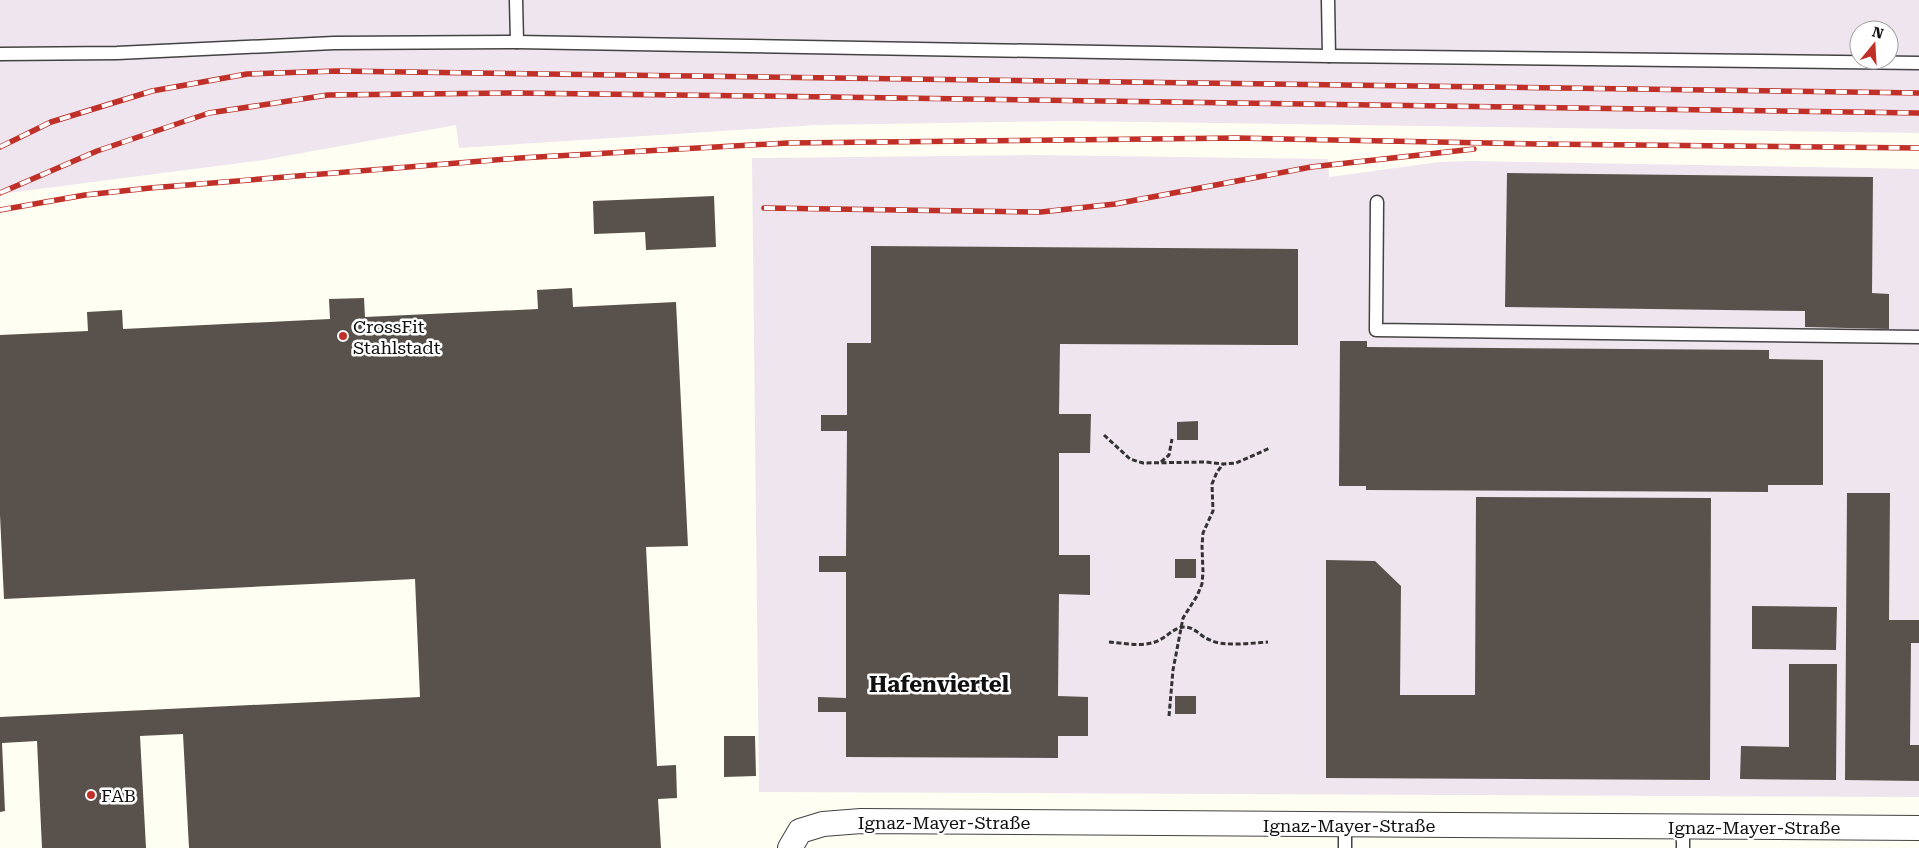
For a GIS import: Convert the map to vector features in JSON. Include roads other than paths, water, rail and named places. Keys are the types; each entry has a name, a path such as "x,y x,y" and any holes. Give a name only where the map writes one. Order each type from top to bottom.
{"street":[{"name":"Ignaz-Mayer-Straße","path":"790,848 800,831 823,824 861,822 1345,824 1683,837 1919,828"}],"lane":[{"path":"516,0 517,42"},
{"path":"1328,0 1329,56"},
{"path":"0,54 117,53 334,43 517,42 1329,56 1919,62"},
{"path":"1377,202 1376,330 1919,337"},
{"path":"1345,824 1345,848"}],"railway":[{"path":"0,147 51,122 152,91 247,74 337,71 1919,93"},
{"path":"0,193 97,151 209,113 328,95 515,93 1919,113"},
{"path":"0,210 85,195 150,188 520,158 788,143 1237,138 1538,144 1919,148"},
{"path":"764,208 1041,212 1115,204 1311,167 1474,149"}],"place":[{"name":"CrossFit Stahlstadt","path":"343,336"},
{"name":"FAB","path":"91,795"}],"district":[{"name":"Hafenviertel","path":"939,684"}]}
